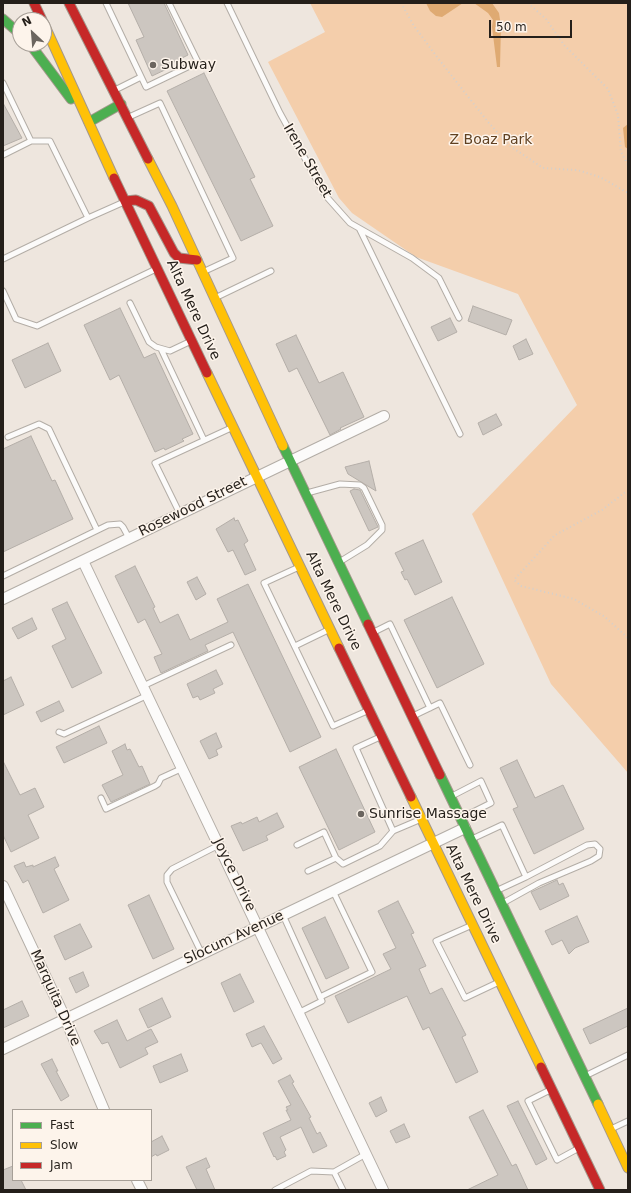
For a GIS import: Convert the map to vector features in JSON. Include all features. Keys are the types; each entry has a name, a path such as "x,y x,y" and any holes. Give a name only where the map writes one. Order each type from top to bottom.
{"main road":[{"name":"Alta Mere Drive","path":"69,3 128,118 197,260 338,562 627,1163"},
{"path":"3,19 12,27"},
{"name":"Alta Mere Drive","path":"52,41 125,201 600,1190"},
{"path":"36,52 89,122 121,104"},
{"path":"125,201 136,200 149,206 174,253 180,258 197,260"}],"street":[{"name":"Rosewood Street","path":"3,599 384,416"},
{"name":"Joyce Drive","path":"83,560 300,1012 383,1190"},
{"name":"Slocum Avenue","path":"3,1048 466,828"},
{"name":"Marquita Drive","path":"3,886 65,1018 104,1109"},
{"path":"138,1181 142,1190"}],"lane":[{"path":"106,3 146,87 198,62 169,3"},
{"name":"Irene Street","path":"227,3 280,113 317,183 325,195 350,223 412,258 439,278 459,318"},
{"path":"114,90 141,77"},
{"path":"4,86 32,141"},
{"path":"128,118 160,103 233,258 203,273"},
{"path":"8,107 14,104"},
{"path":"14,119 20,116"},
{"path":"20,130 25,128"},
{"path":"3,155 32,141 50,141 88,218"},
{"path":"3,260 125,201"},
{"path":"360,230 460,434"},
{"path":"3,291 16,319 37,326 158,268"},
{"path":"214,298 271,271"},
{"path":"130,303 149,342 156,347 170,351 192,340"},
{"path":"161,349 204,440"},
{"path":"8,437 39,424 49,429 97,530"},
{"path":"180,514 156,463 233,427"},
{"path":"306,494 340,484 360,484 364,488 382,525 382,530 367,545 338,562"},
{"path":"3,576 97,530 113,524 120,524 129,538"},
{"path":"301,566 264,583 333,726 370,710"},
{"path":"372,633 390,624 430,708"},
{"path":"295,646 331,629"},
{"path":"59,732 64,734 231,644"},
{"path":"412,716 440,703 470,766"},
{"path":"382,736 356,748 393,831"},
{"path":"101,798 106,809 155,786 161,778 183,768"},
{"path":"451,797 481,781 488,795 491,803 461,818"},
{"path":"297,845 324,832 336,858 343,864 380,846 393,831 422,818"},
{"path":"471,839 502,825 526,877"},
{"path":"496,891 587,845 595,844 600,849 599,856 591,861 540,883 502,904"},
{"path":"202,954 167,882 167,876 172,868 220,845"},
{"path":"308,871 336,858"},
{"path":"320,997 372,972 334,891"},
{"path":"283,915 322,1001 300,1012"},
{"path":"472,924 436,941 465,998 500,982"},
{"path":"584,1076 628,1055"},
{"path":"552,1089 528,1102 557,1160 580,1148"},
{"path":"610,1130 628,1121"},
{"path":"275,1190 311,1171 334,1172 366,1154"},
{"path":"334,1172 343,1190"}],"path":[{"path":"401,3 414,26 437,57 488,122 510,146 543,168 577,170 600,177 628,193"},
{"path":"528,3 546,19 564,45 608,89 618,115 621,152 628,165"},
{"path":"628,490 602,510 555,535 514,580 521,586 574,598 605,617 628,638"}],"green space":[{"name":"Z Boaz Park","path":"310,3 628,3 628,773 551,684 472,514 577,405 518,294 416,257 352,213 339,198 268,62 325,32"}],"shaded area":[{"path":"426,3 463,3 442,17 436,16 430,11"},
{"path":"474,3 492,3 499,13 501,26 500,67 497,67 492,27 493,20 488,13"},
{"path":"628,124 628,149 625,147 623,128"}],"building":[{"path":"128,3 164,3 188,55 168,65 169,68 152,76 136,40 144,37"},
{"path":"204,73 255,177 250,179 273,226 241,241 167,91"},
{"path":"3,103 22,138 3,146"},
{"path":"473,306 512,320 506,335 468,321"},
{"path":"120,308 144,358 155,353 193,434 182,439 184,441 165,450 164,448 155,452 119,375 110,380 84,325"},
{"path":"450,318 457,332 438,341 431,327"},
{"path":"296,335 319,383 343,372 364,417 340,428 341,429 330,435 297,368 289,372 276,344"},
{"path":"526,339 533,354 519,360 513,346"},
{"path":"48,343 61,371 25,388 12,360"},
{"path":"496,414 502,425 483,435 478,423"},
{"path":"31,436 52,481 55,480 73,519 3,552 3,449"},
{"path":"369,461 376,491 348,474 345,467"},
{"path":"354,489 360,490 378,527 369,531 350,491"},
{"path":"234,518 235,521 238,520 248,541 244,544 256,570 245,575 233,550 228,552 216,529"},
{"path":"423,540 442,582 415,595 407,579 405,580 401,572 404,571 395,553"},
{"path":"135,566 155,607 153,608 160,623 178,614 190,640 228,622 217,599 248,584 321,737 290,752 233,632 205,645 208,651 161,673 154,657 162,654 145,619 138,623 115,576"},
{"path":"197,577 206,594 196,600 187,582"},
{"path":"452,597 484,664 437,688 404,620"},
{"path":"67,602 102,673 72,688 52,646 66,639 52,609"},
{"path":"32,618 37,629 18,639 12,628"},
{"path":"216,670 223,684 213,689 215,693 200,700 198,696 193,698 187,684"},
{"path":"11,677 24,705 3,715 3,681"},
{"path":"59,701 64,711 41,722 36,712"},
{"path":"99,726 107,743 64,763 56,747"},
{"path":"216,733 222,747 216,750 218,755 209,759 200,741"},
{"path":"125,744 127,750 130,749 139,767 142,766 150,784 111,802 102,785 123,775 112,751"},
{"path":"336,749 375,832 339,850 299,767"},
{"path":"517,760 535,798 563,785 584,829 534,854 513,809 518,807 500,768"},
{"path":"3,761 20,795 35,788 44,807 28,815 39,838 11,852 3,835"},
{"path":"277,813 284,827 266,836 268,840 243,851 231,826 241,822 242,824 257,817 259,822"},
{"path":"55,857 59,866 54,869 69,900 43,913 28,880 23,883 14,866 24,862 26,867 33,865 33,867"},
{"path":"557,880 559,885 563,883 569,896 540,910 531,892"},
{"path":"149,895 174,949 153,959 128,905"},
{"path":"398,901 414,933 411,934 426,966 419,969 430,994 442,988 466,1035 462,1037 478,1072 456,1083 429,1027 423,1030 407,996 348,1023 335,996 391,969 383,954 396,948 378,911"},
{"path":"577,916 589,942 575,948 569,954 562,940 552,945 545,931"},
{"path":"325,917 349,968 326,979 302,928"},
{"path":"80,924 92,947 65,960 54,936"},
{"path":"83,972 89,986 76,993 69,978"},
{"path":"240,974 254,1002 234,1012 221,983"},
{"path":"162,998 171,1017 148,1028 139,1009"},
{"path":"22,1001 29,1016 3,1028 3,1010"},
{"path":"628,1008 628,1026 590,1044 583,1029"},
{"path":"117,1020 127,1041 151,1029 158,1042 145,1048 148,1054 120,1068 108,1042 102,1044 94,1031"},
{"path":"264,1026 282,1059 273,1064 261,1043 252,1047 246,1034"},
{"path":"181,1054 188,1071 160,1083 153,1066"},
{"path":"52,1059 58,1071 56,1071 69,1096 61,1101 41,1064"},
{"path":"290,1075 294,1082 292,1083 311,1117 309,1118 317,1134 320,1132 327,1146 313,1153 301,1127 280,1137 286,1150 284,1152 286,1156 277,1160 275,1156 274,1157 263,1133 291,1120 286,1107 291,1105 278,1081"},
{"path":"381,1097 387,1111 376,1117 369,1103"},
{"path":"518,1101 547,1159 536,1165 507,1106"},
{"path":"483,1110 512,1166 516,1164 528,1190 467,1190 498,1175 469,1117"},
{"path":"404,1124 410,1137 396,1143 390,1131"},
{"path":"162,1136 169,1150 157,1156 156,1154 152,1156 152,1141"},
{"path":"206,1158 210,1167 206,1169 215,1190 197,1190 186,1167"},
{"path":"12,1166 12,1181 22,1181 26,1190 3,1190 3,1170"}],"traffic: fast":[{"path":"3,19 12,27"},
{"path":"36,52 71,99"},
{"path":"89,122 121,104"},
{"path":"283,446 368,624"},
{"path":"440,775 598,1104"}],"traffic: slow":[{"path":"52,42 114,178"},
{"path":"148,159 172,206 283,446"},
{"path":"207,373 339,648"},
{"path":"411,797 541,1067"},
{"path":"598,1104 628,1168"}],"traffic: jam":[{"path":"34,3 38,12"},
{"path":"69,3 148,159"},
{"path":"114,178 207,373"},
{"path":"125,201 136,200 149,206 174,253 179,258 197,260"},
{"path":"368,624 440,775"},
{"path":"339,648 411,797"},
{"path":"541,1067 600,1190"}],"place":[{"name":"Subway","path":"153,65"},
{"name":"Sunrise Massage","path":"361,814"}]}
